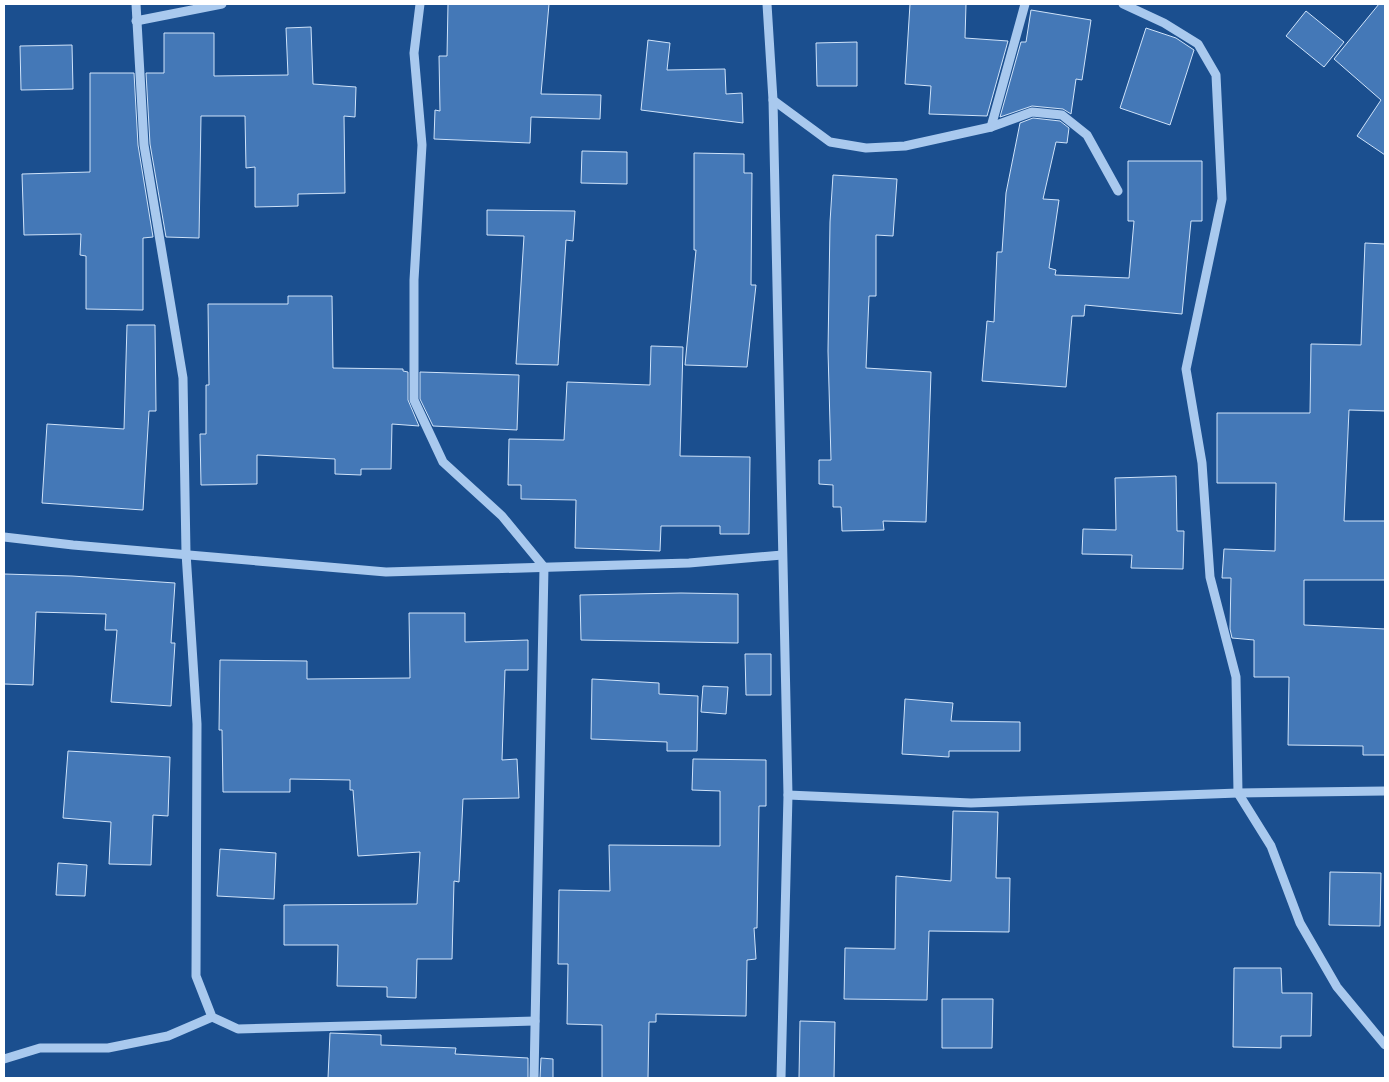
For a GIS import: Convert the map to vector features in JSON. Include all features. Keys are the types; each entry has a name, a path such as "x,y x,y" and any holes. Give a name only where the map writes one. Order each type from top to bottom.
{"street":[{"path":"136,4 144,145 183,378 186,553 197,724 196,976 212,1017 238,1029 535,1021"},
{"path":"136,21 222,4"},
{"path":"420,4 414,53 422,145 414,280 414,400 443,462 502,516 544,567 534,1078"},
{"path":"767,4 772,100 788,794 781,1078"},
{"path":"991,127 1025,4"},
{"path":"1123,4 1164,23 1198,44 1216,75 1222,199 1186,369 1202,463 1210,577 1236,677 1238,793 1271,846 1300,923 1332,979 1385,1045"},
{"path":"772,100 830,142 866,148 905,146 991,127 1032,112 1062,115 1087,136 1118,191"},
{"path":"4,537 73,546 186,553 386,572 689,563 782,555"},
{"path":"788,794 971,803 1238,793 1385,791"},
{"path":"4,1059 40,1048 108,1048 159,1038 212,1017"}],"building":[{"path":"448,4 549,4 541,94 601,95 600,119 531,117 530,143 434,139 435,110 440,111 439,56 447,56"},
{"path":"910,4 966,4 965,38 1008,41 987,116 929,114 931,86 905,84"},
{"path":"1379,4 1385,4 1385,155 1357,136 1381,100 1334,59"},
{"path":"1031,10 1091,20 1082,80 1076,79 1071,114 1063,109 1032,106 1000,117 1021,42 1026,42"},
{"path":"1306,11 1344,42 1324,67 1286,36"},
{"path":"311,27 313,84 356,87 355,117 344,116 345,193 298,194 298,206 255,207 255,167 246,168 245,116 201,116 199,238 166,237 150,144 146,73 164,73 164,33 214,33 214,76 288,75 286,28"},
{"path":"1146,28 1176,38 1194,50 1170,125 1120,108"},
{"path":"648,40 670,43 667,70 725,69 726,94 742,93 743,123 641,110"},
{"path":"857,42 857,86 817,86 816,43"},
{"path":"72,45 73,89 21,90 20,46"},
{"path":"90,73 134,73 138,145 153,237 143,238 143,310 86,309 86,256 80,255 81,234 24,235 22,174 90,172"},
{"path":"1033,118 1060,121 1069,128 1067,143 1056,142 1043,199 1059,200 1049,268 1056,270 1055,275 1129,278 1134,221 1128,221 1128,161 1202,161 1202,221 1191,221 1182,314 1085,305 1084,316 1072,316 1066,387 982,381 987,321 994,322 997,252 1002,252 1006,193 1020,123"},
{"path":"582,151 627,152 627,184 581,183"},
{"path":"694,153 744,154 744,173 752,173 751,285 756,285 747,367 685,365 696,250 694,250"},
{"path":"833,175 897,179 893,236 876,235 876,296 869,296 866,368 931,372 926,522 883,521 884,530 842,531 841,507 833,507 833,485 819,484 819,460 831,460 828,351 830,222"},
{"path":"487,210 575,211 573,241 566,240 558,365 516,364 524,236 487,235"},
{"path":"1365,243 1385,244 1385,411 1349,410 1344,521 1385,521 1385,580 1304,580 1304,625 1385,629 1385,755 1363,755 1363,746 1288,745 1289,677 1254,677 1254,640 1232,638 1230,629 1231,578 1222,578 1224,549 1275,551 1276,483 1217,483 1217,413 1310,413 1311,344 1361,345"},
{"path":"288,296 332,296 333,368 403,369 403,371 408,372 408,400 419,426 392,424 391,469 361,469 361,475 335,474 335,459 257,455 257,484 201,485 200,434 206,434 206,385 209,385 208,304 288,304"},
{"path":"127,325 155,325 156,411 149,411 143,510 42,503 47,424 124,429"},
{"path":"651,346 683,347 680,456 750,457 749,534 720,534 720,526 661,526 660,551 575,548 576,500 521,499 521,485 508,485 509,439 564,440 567,382 650,385"},
{"path":"420,372 519,375 517,430 433,426 420,399"},
{"path":"1176,476 1177,531 1184,531 1183,569 1131,568 1132,555 1082,554 1083,529 1116,530 1115,478"},
{"path":"4,574 72,576 175,583 171,643 175,643 171,706 111,702 117,630 105,630 106,614 36,612 33,685 4,684"},
{"path":"738,594 738,643 581,640 580,595"},
{"path":"409,613 465,613 465,642 528,640 528,670 505,670 502,760 517,759 519,798 463,799 459,882 454,881 452,959 417,959 416,998 387,997 387,987 337,986 338,945 284,945 284,905 417,904 420,852 358,856 353,790 350,790 350,780 290,779 290,792 223,792 222,730 219,730 220,660 307,661 307,679 410,678"},
{"path":"745,654 771,654 771,695 746,695"},
{"path":"592,679 659,683 659,694 698,696 697,751 667,751 667,742 591,739"},
{"path":"703,686 728,687 726,714 701,712"},
{"path":"905,699 953,703 951,721 1020,722 1020,751 949,751 949,757 902,754"},
{"path":"68,751 170,757 168,816 153,815 151,865 109,864 111,822 63,818"},
{"path":"693,759 766,760 766,806 759,806 757,928 754,928 756,959 747,960 746,1016 656,1014 656,1022 649,1022 648,1078 602,1078 602,1025 567,1024 568,964 558,964 559,890 610,891 609,845 720,846 720,791 692,790"},
{"path":"953,811 998,812 996,878 1010,878 1009,932 929,931 927,1000 844,999 845,948 895,949 896,876 951,881"},
{"path":"220,849 276,853 274,899 217,896"},
{"path":"58,863 87,865 85,896 56,895"},
{"path":"1330,872 1381,873 1380,926 1329,925"},
{"path":"1234,968 1281,968 1282,993 1312,993 1311,1036 1281,1036 1281,1048 1233,1047"},
{"path":"942,999 993,999 992,1048 942,1048"},
{"path":"800,1021 835,1022 834,1078 799,1078"},
{"path":"330,1033 381,1035 381,1045 456,1048 455,1054 528,1058 528,1078 328,1078"},
{"path":"541,1058 553,1059 553,1078 540,1078"}]}
